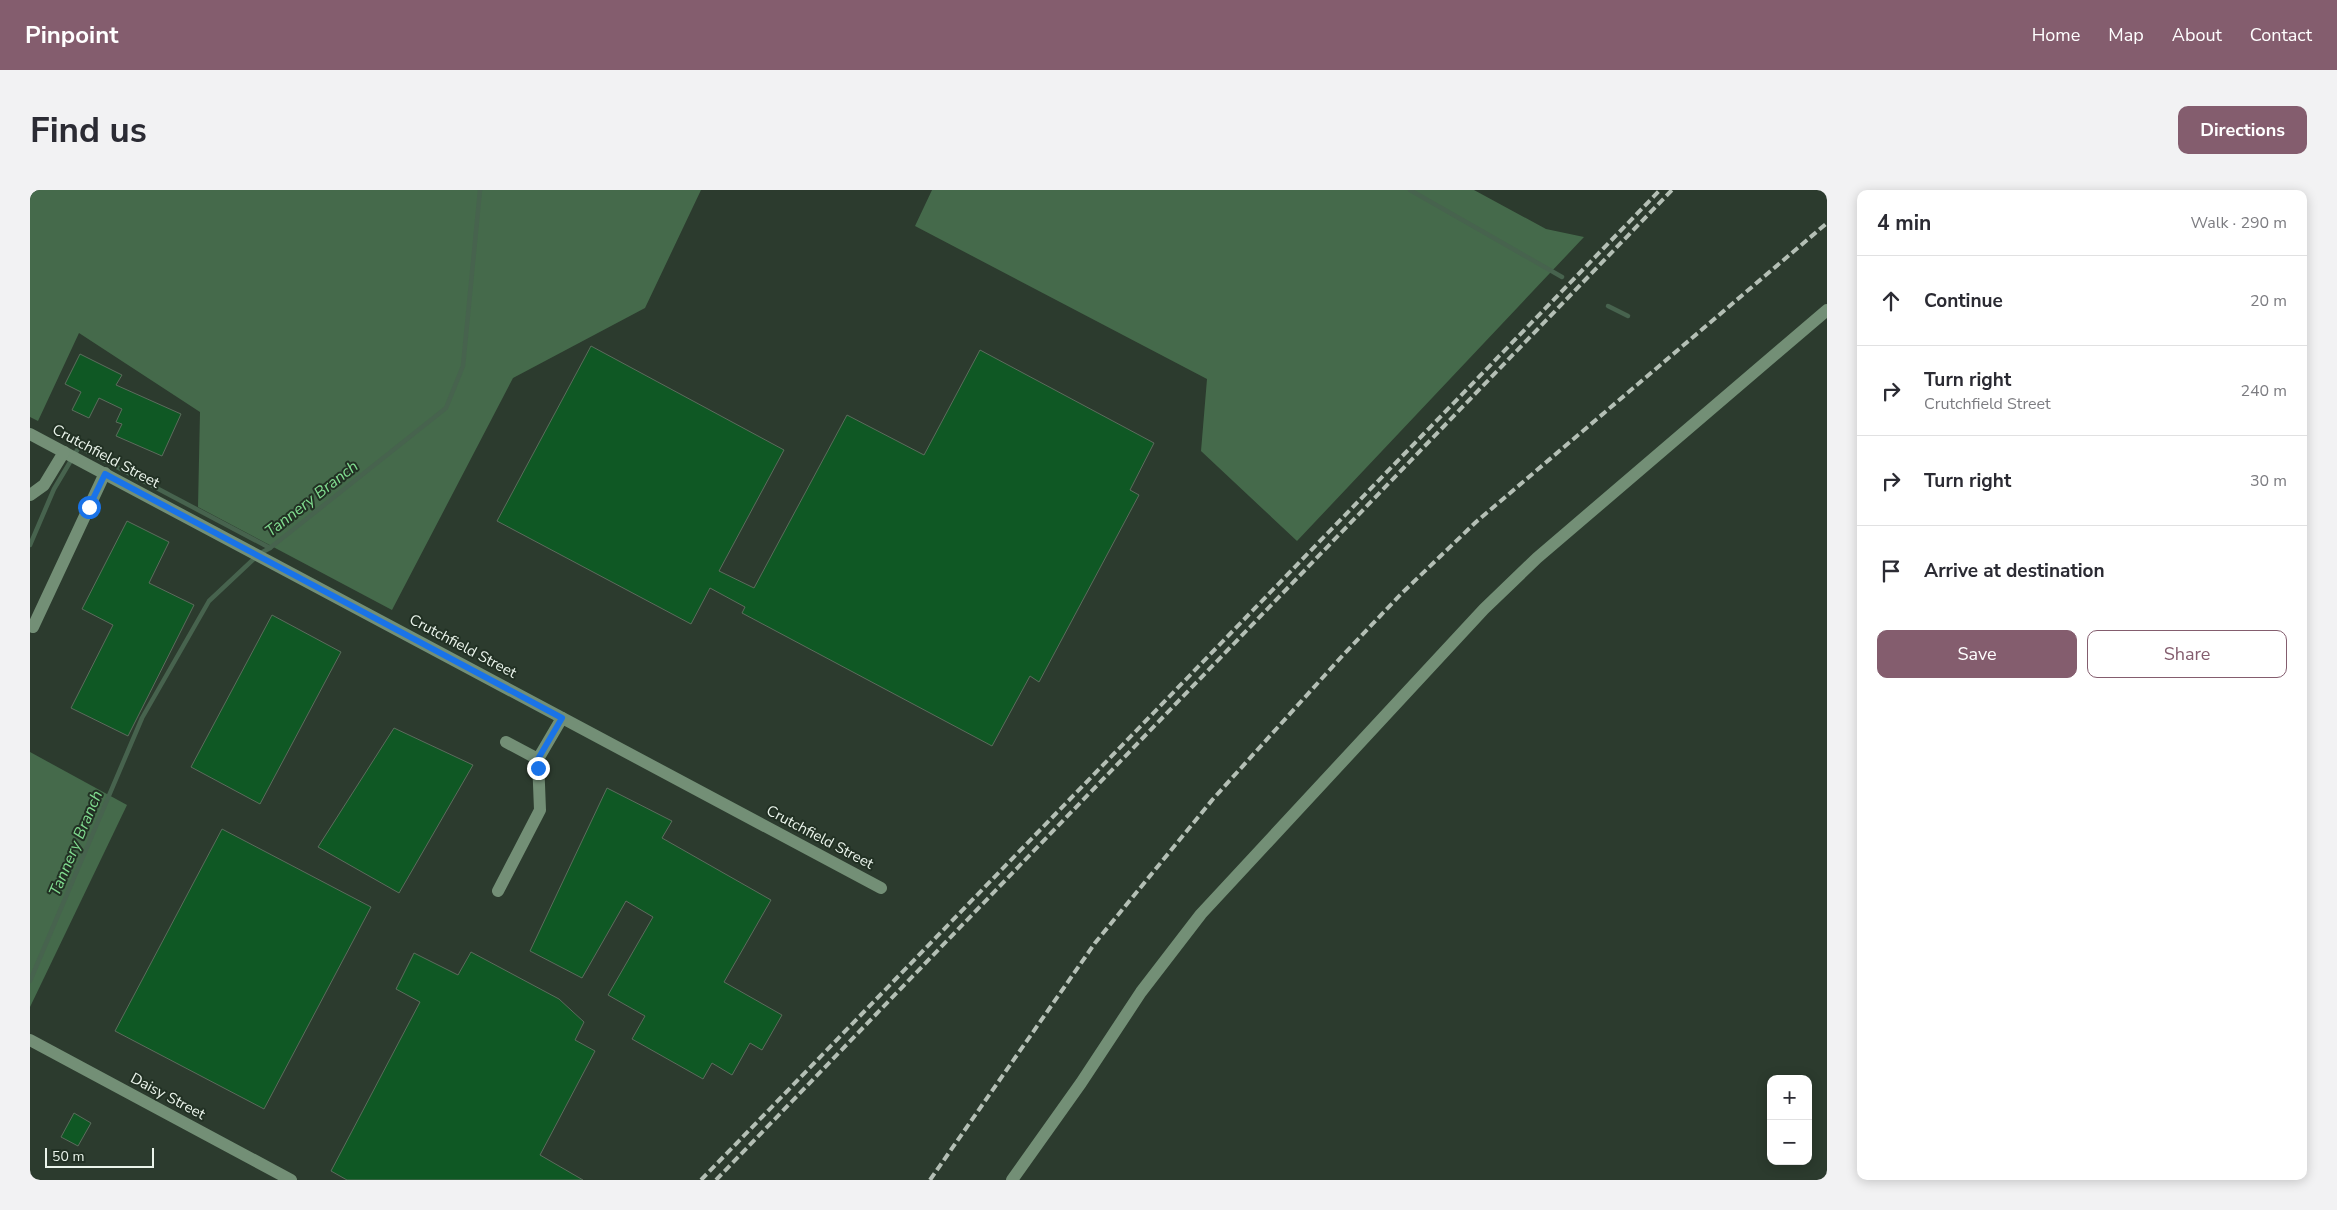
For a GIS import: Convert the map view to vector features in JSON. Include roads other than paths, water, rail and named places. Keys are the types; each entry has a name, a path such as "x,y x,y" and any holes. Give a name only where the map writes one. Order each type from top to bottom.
{"street":[{"path":"1012,1180 1081,1083 1141,992 1201,914 1484,609 1538,558 1827,310"},
{"name":"Crutchfield Street","path":"30,434 880,888"},
{"path":"30,495 44,485 64,452"},
{"path":"33,627 105,474"},
{"path":"498,891 540,810 538,759 562,718"},
{"path":"506,742 538,759"},
{"name":"Daisy Street","path":"30,1040 270,1175 292,1180"}],"waterway":[{"name":"Tannery Branch","path":"30,981 142,718 209,601 259,554 270,548 446,408 463,366 480,190"},
{"name":"Tannery Branch","path":"1410,190 1562,277"},
{"name":"Tannery Branch","path":"1608,306 1628,316"},
{"path":"30,545 54,489 79,447 270,548"}],"railway":[{"path":"701,1180 1660,190"},
{"path":"716,1180 1672,190"},
{"path":"930,1180 1095,943 1213,799 1344,654 1401,594 1476,522 1827,223"}]}
